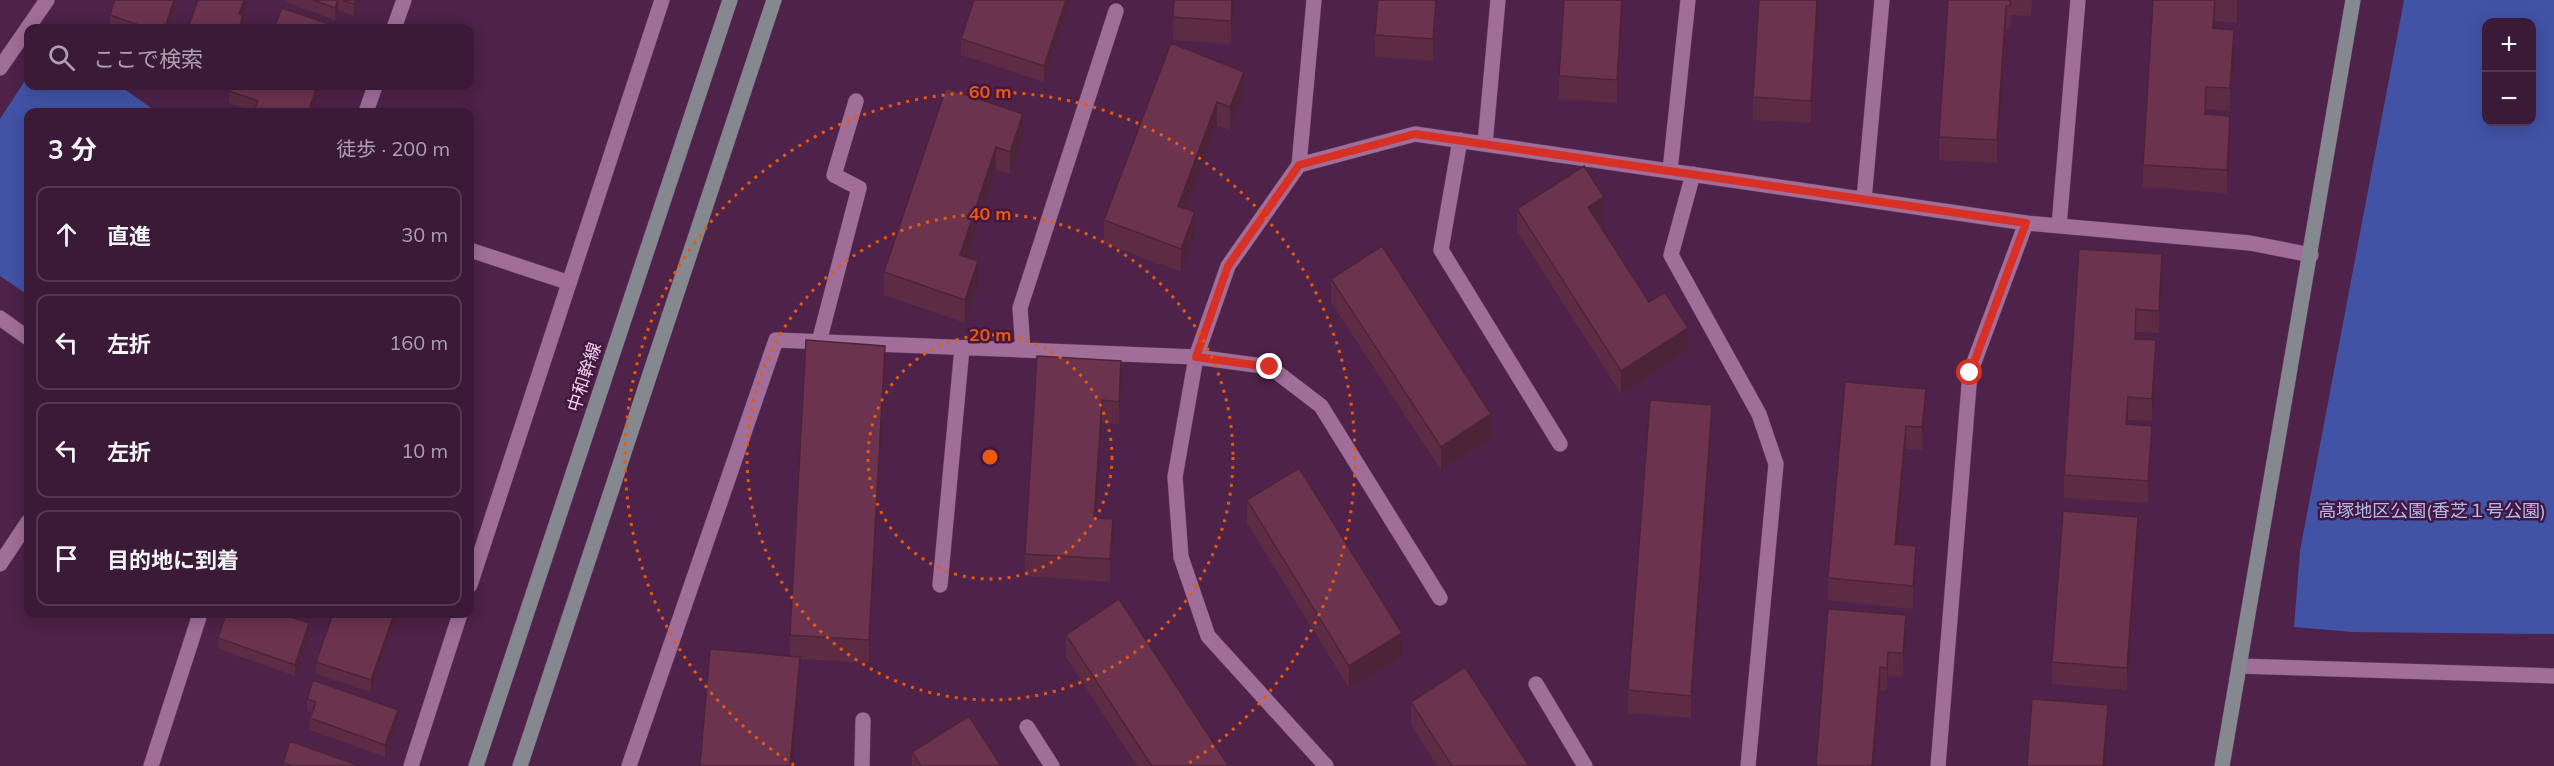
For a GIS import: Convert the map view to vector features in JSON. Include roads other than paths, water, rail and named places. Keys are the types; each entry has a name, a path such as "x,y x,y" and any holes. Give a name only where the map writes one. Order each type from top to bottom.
{"main road":[{"name":"中和幹線","path":"476,766 730,0"},
{"path":"520,766 774,0"},
{"path":"2222,766 2353,0"}],"street":[{"path":"30,24 46,0"},
{"path":"395,24 404,0"},
{"path":"474,573 567,282 662,0"},
{"path":"1314,0 1299,165 1228,266 1196,357 1175,477 1181,557 1208,636 1326,766"},
{"path":"1485,144 1498,0"},
{"path":"1670,171 1688,0"},
{"path":"1864,199 1882,0"},
{"path":"2059,226 2078,0"},
{"path":"1023,350 1020,308 1116,11"},
{"path":"0,68 24,33"},
{"path":"367,108 374,90"},
{"path":"819,342 859,188 834,175 856,101"},
{"path":"1299,165 1415,134 2026,223 2250,243 2311,255"},
{"path":"1460,140 1441,250 1560,444"},
{"path":"1693,174 1671,255 1759,414 1776,464 1748,766"},
{"path":"1938,766 1970,373 2026,223"},
{"path":"474,251 567,282"},
{"path":"0,318 24,335"},
{"path":"629,766 777,340 1196,357 1270,367 1321,406 1440,598"},
{"path":"940,585 962,348"},
{"path":"0,564 24,528"},
{"path":"151,766 199,618"},
{"path":"411,766 459,618"},
{"path":"2239,666 2554,676"},
{"path":"1536,684 1585,766"},
{"path":"862,766 863,720"},
{"path":"1028,727 1052,766"}],"park label":[{"name":"高塚地区公園(香芝１号公園)","path":"2432,510"}]}
